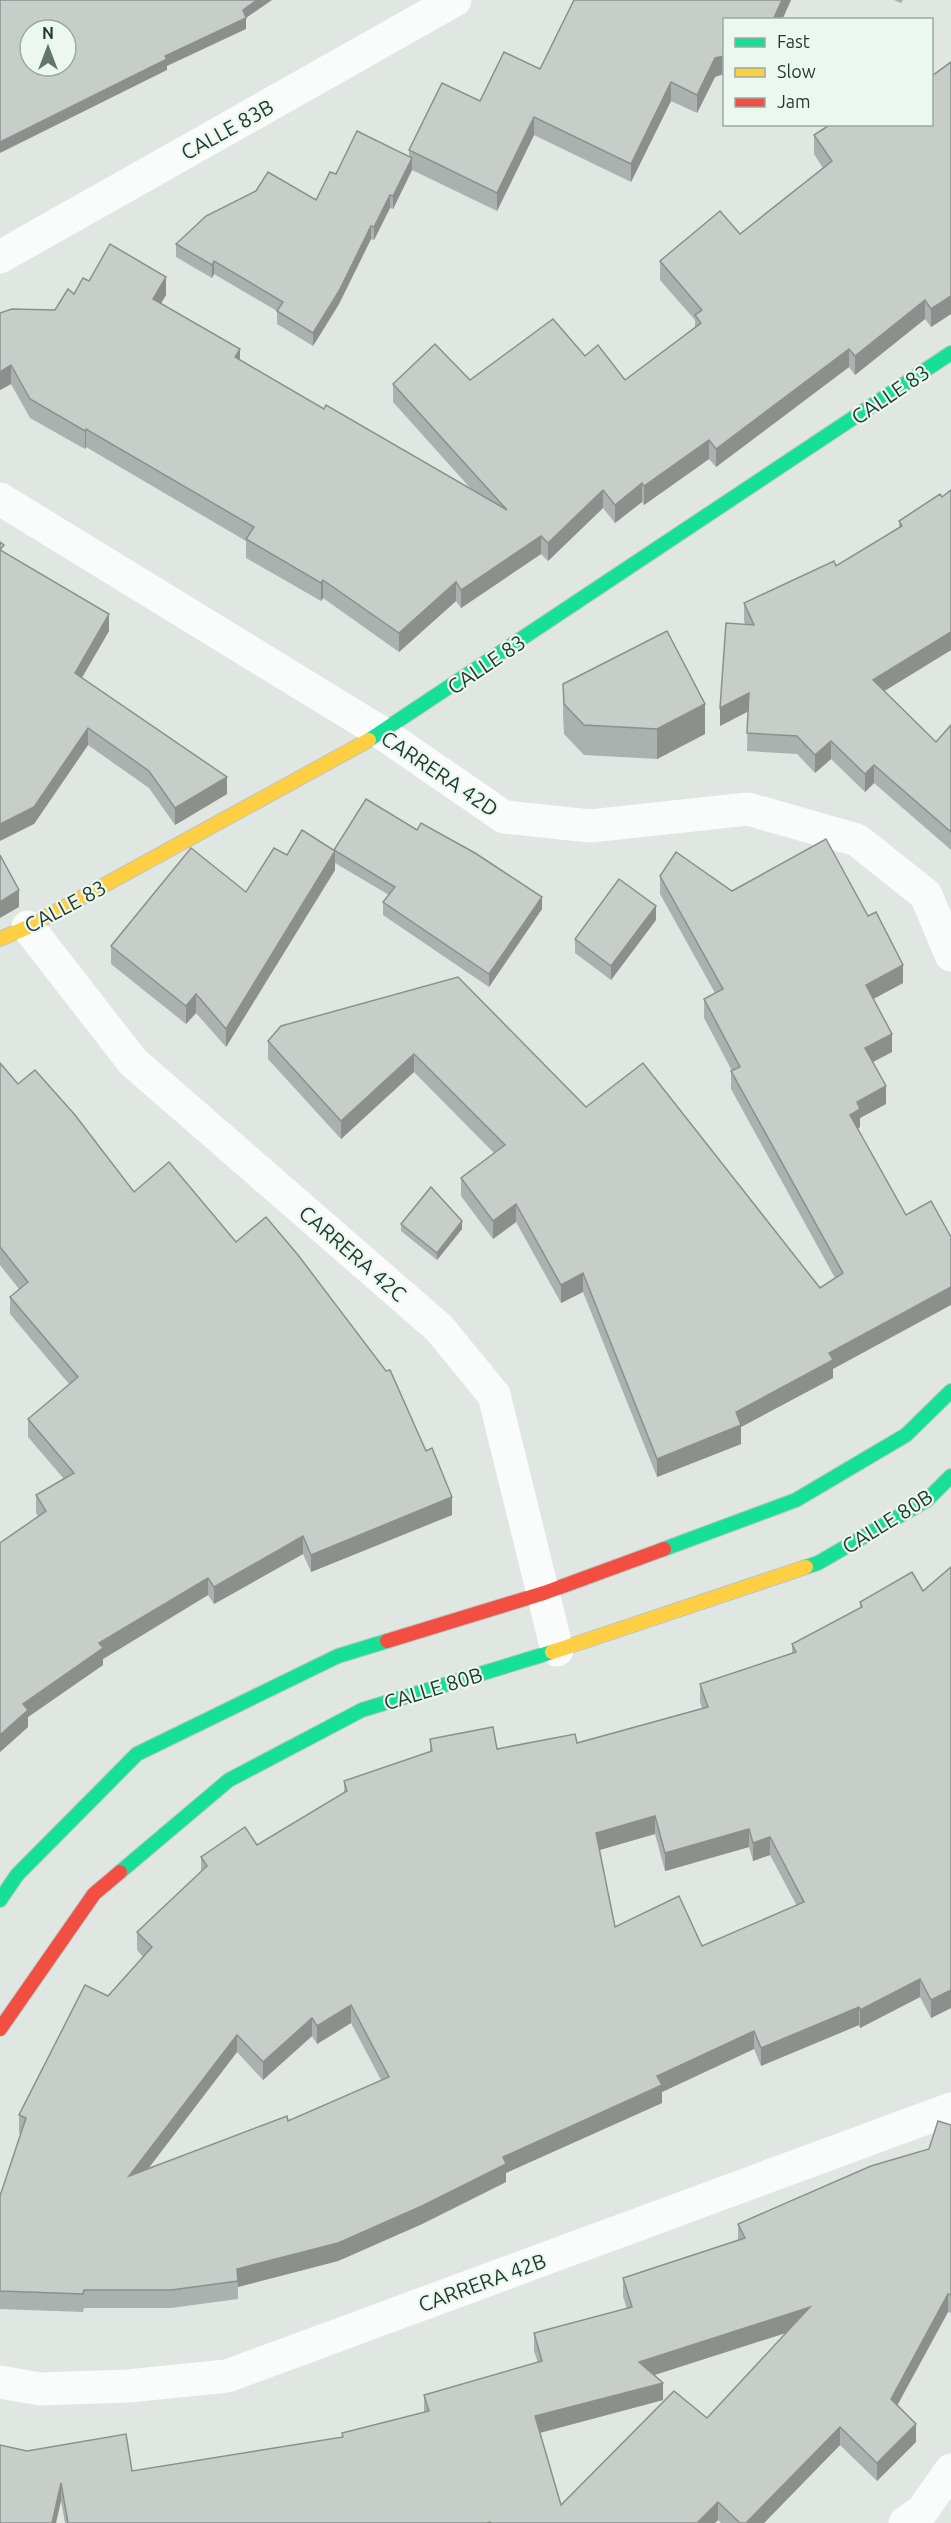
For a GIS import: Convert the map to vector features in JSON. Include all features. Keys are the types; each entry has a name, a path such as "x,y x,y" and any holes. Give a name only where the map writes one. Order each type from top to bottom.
{"main road":[{"name":"CALLE 83","path":"14,933 382,733 951,353"},
{"path":"0,1899 17,1875 137,1754 338,1656 544,1593 796,1500 906,1435 951,1391"},
{"name":"CALLE 80B","path":"0,2029 94,1894 229,1780 362,1710 557,1650 818,1563 927,1500 951,1476"}],"street":[{"name":"CALLE 83B","path":"0,257 455,0"},
{"name":"CARRERA 42D","path":"0,499 382,733 504,817 590,826 748,809 857,840 926,895 951,955"},
{"name":"CARRERA 42C","path":"14,933 133,1062 439,1328 494,1395 557,1650"},
{"name":"CARRERA 42B","path":"0,2382 40,2389 128,2386 227,2376 951,2109"},
{"path":"905,2523 922,2511 951,2470"}],"building":[{"path":"0,0 257,0 243,10 246,18 165,56 167,59 0,142"},
{"path":"574,0 782,0 774,18 723,18 723,56 715,58 697,95 671,82 631,164 534,117 497,193 409,150 442,83 480,101 504,52 540,69"},
{"path":"951,62 951,296 931,309 925,300 855,356 849,349 716,449 709,440 644,486 642,483 615,505 603,490 548,543 541,536 461,590 456,582 399,633 323,580 321,583 246,539 254,527 30,399 11,365 0,372 0,313 12,309 55,310 68,289 74,294 83,278 89,281 110,244 166,277 153,299 240,349 235,357 324,409 326,405 507,510 393,384 435,344 470,380 553,319 585,356 598,345 625,380 701,323 695,315 702,310 660,261 720,211 740,234 832,161 814,135 828,126 933,126 933,75"},
{"path":"357,131 412,158 393,196 390,195 374,227 371,226 339,291 313,333 277,311 283,302 214,261 212,265 176,244 206,216 256,191 268,172 316,200 330,172 336,174"},
{"path":"951,490 951,632 873,680 936,742 951,725 951,832 874,765 865,774 831,741 815,755 797,736 747,733 749,693 720,708 726,623 754,625 744,603 834,561 836,566 902,526 899,521 940,494 942,497"},
{"path":"0,550 109,614 75,673 227,777 175,808 149,771 88,728 34,807 0,824"},
{"path":"667,631 705,704 657,729 584,725 564,704 563,684"},
{"path":"366,799 417,830 421,823 475,853 542,897 489,974 383,902 395,887 334,850"},
{"path":"302,830 335,851 226,1029 196,994 186,1006 111,946 191,848 246,892 274,848 287,855"},
{"path":"826,839 868,916 876,912 903,965 866,985 892,1034 865,1048 886,1086 857,1102 860,1109 850,1115 906,1215 931,1201 951,1237 951,1287 829,1353 833,1360 736,1412 741,1425 657,1459 583,1273 561,1285 516,1204 493,1221 461,1178 505,1145 414,1054 341,1121 268,1041 281,1026 458,977 586,1107 643,1063 820,1288 843,1273 731,1071 740,1067 704,999 723,989 660,876 676,852 732,891"},
{"path":"0,855 19,890 0,902"},
{"path":"619,879 656,906 611,966 575,939"},
{"path":"0,1063 18,1084 35,1070 75,1115 134,1192 169,1162 236,1242 266,1217 298,1255 386,1371 390,1370 426,1451 432,1448 452,1497 311,1555 303,1536 214,1587 208,1578 99,1643 103,1648 23,1704 28,1710 0,1735 0,1543 46,1511 36,1495 74,1473 28,1419 78,1377 10,1297 28,1282 0,1247"},
{"path":"431,1187 462,1221 437,1253 401,1224"},
{"path":"951,1567 951,1990 931,2000 920,1979 860,2010 859,2007 761,2048 754,2031 657,2076 662,2085 503,2157 506,2164 422,2206 338,2243 237,2269 238,2281 171,2290 84,2290 83,2294 0,2291 0,2196 26,2118 19,2115 85,1985 108,1996 152,1947 137,1932 207,1866 201,1857 245,1827 257,1845 347,1791 344,1781 432,1751 430,1739 493,1727 497,1749 575,1734 577,1743 708,1707 700,1684 796,1652 792,1644 862,1607 860,1602 912,1572 923,1591","holes":["655,1816 665,1853 749,1829 753,1843 770,1837 804,1902 702,1946 679,1896 615,1927 596,1833","351,2005 389,2077 288,2121 287,2116 129,2176 237,2035 263,2062 312,2018 317,2026"]},
{"path":"938,2121 951,2125 951,2295 948,2294 891,2399 916,2424 877,2463 840,2427 746,2523 740,2523 718,2502 697,2523 68,2523 61,2483 52,2523 0,2523 0,2445 27,2451 126,2434 132,2471 343,2437 342,2433 429,2411 424,2395 542,2361 534,2333 632,2307 623,2278 745,2238 738,2224 871,2166 929,2149","holes":["810,2307 707,2418 674,2391 561,2505 535,2416 663,2383 639,2362"]}],"traffic: fast":[{"path":"369,740 951,353"},
{"path":"664,1549 796,1500 906,1435 951,1391"},
{"path":"806,1567 818,1563 927,1500 951,1476"},
{"path":"0,1900 17,1875 137,1754 338,1656 387,1641"},
{"path":"120,1872 229,1780 362,1710 552,1652"}],"traffic: slow":[{"path":"0,939 28,927 369,740"},
{"path":"552,1652 806,1567"}],"traffic: jam":[{"path":"387,1641 544,1593 664,1549"},
{"path":"0,2029 94,1894 120,1872"}]}
